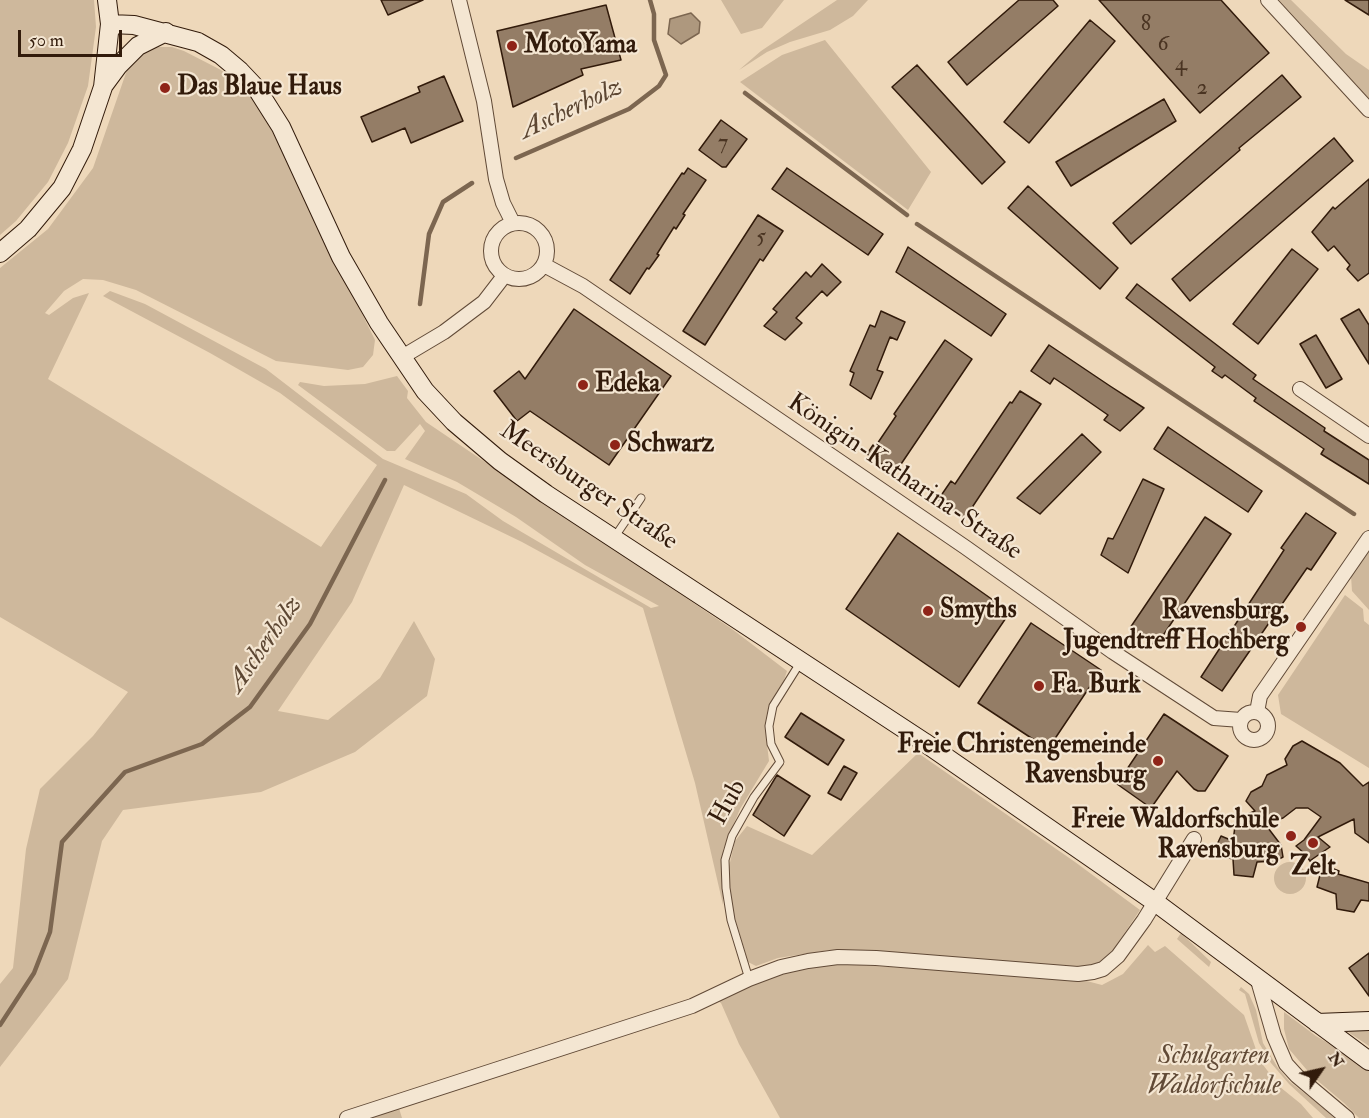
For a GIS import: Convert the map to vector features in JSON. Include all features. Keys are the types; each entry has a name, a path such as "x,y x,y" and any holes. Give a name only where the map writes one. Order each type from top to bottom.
{"street":[{"path":"0,253 28,229 62,188 82,149 103,87 110,24 107,0"},
{"path":"459,0 484,101 496,179 513,223"},
{"path":"1268,0 1369,110"},
{"name":"Meersburger Straße","path":"110,24 134,25 198,42 221,55 257,89 280,127 352,277 402,357 425,391 454,423 500,461 546,494 924,742 1155,902 1369,1061"},
{"path":"103,87 118,66 138,46 166,32"},
{"path":"513,223 525,224 540,232 547,249 544,265 530,278 513,280 504,276 493,263 491,245 500,230 513,223"},
{"name":"Königin-Katharina-Straße","path":"544,265 583,286 965,547 1113,652 1214,718 1241,720"},
{"path":"402,357 444,332 484,302 504,276"},
{"path":"1300,389 1369,436"},
{"path":"1257,711 1260,696 1369,538"},
{"path":"1257,711 1265,716 1268,724 1267,732 1261,738 1254,740 1245,737 1240,730 1241,720 1248,713 1257,711"},
{"path":"346,1118 692,1006 749,979 781,967 808,961 838,957 876,958 1078,974 1093,972 1112,963 1155,902 1194,838"},
{"path":"1257,977 1274,1036 1286,1064 1347,1118"},
{"path":"1317,1023 1369,1021"}],"lane":[{"path":"614,538 640,498"},
{"name":"Hub","path":"749,979 731,920 725,860 732,836 754,797 780,762 771,744 769,726 773,706 802,660"}],"green space":[{"path":"0,0 94,0 96,27 88,86 68,143 48,182 16,221 0,235"},
{"path":"721,0 784,0 762,28 741,34"},
{"path":"837,0 868,0 853,16 830,30 790,42 767,52 739,70 761,51"},
{"path":"1279,0 1291,0 1346,54 1369,70 1369,99"},
{"path":"825,40 931,172 908,210 740,82 782,55"},
{"path":"158,47 172,47 184,51 221,70 251,96 271,129 375,340 373,355 363,367 348,370 276,361 136,290 103,280 83,279 64,291 45,313 49,315 73,298 89,293 48,379 321,547 377,465 280,393 103,296 110,291 145,304 266,369 383,459 466,494 503,521 651,608 659,606 585,565 516,517 457,482 405,459 425,431 420,424 395,451 387,451 298,385 300,382 324,386 365,384 397,376 408,391 407,398 426,422 732,629 787,671 766,736 769,761 740,809 723,850 723,905 695,783 643,608 522,542 404,485 352,602 278,711 328,720 380,678 414,621 435,659 427,696 355,752 261,792 123,810 102,841 68,979 0,1067 0,984 13,968 26,849 40,789 93,736 128,692 0,617 0,268 48,229 93,168 127,70 135,59 146,51"},
{"path":"1369,551 1369,610 1352,591 1351,576"},
{"path":"1345,595 1363,609 1364,621 1369,625 1369,768 1281,714 1278,695"},
{"path":"918,753 1140,910 1109,956 1094,968 1071,970 830,950 778,958 756,966 748,962 733,912 728,871 735,841 747,826 812,855"},
{"path":"1290,862 1301,867 1306,878 1301,889 1290,894 1279,889 1274,878 1279,867"},
{"path":"1181,933 1211,962 1209,967 1177,939"},
{"name":"Schulgarten Waldorfschule","path":"1148,945 1155,952 1165,946 1244,1015 1260,1061 1280,1087 1301,1104 1313,1118 780,1118 739,1044 721,1003 716,1000 753,983 783,973 828,963 1079,979 1102,985 1123,974"},
{"path":"1241,987 1249,994 1256,1010 1263,1043 1278,1068 1290,1082 1336,1118 1326,1118 1289,1084 1271,1063 1259,1043 1245,994 1239,990"},
{"path":"1284,1012 1316,1036 1369,1067 1369,1118 1359,1118 1312,1076 1289,1049 1284,1029"},
{"path":"1369,1023 1369,1046 1339,1026"},
{"path":"398,1105 402,1118 371,1118 370,1116"}],"shaded area":[{"path":"691,13 700,22 699,33 681,44 668,34 670,19"}],"building":[{"path":"381,0 423,0 388,15"},
{"path":"1019,0 1053,0 1058,6 967,85 948,62"},
{"path":"1099,0 1221,0 1269,53 1200,113"},
{"path":"1345,0 1369,0 1369,15"},
{"path":"606,5 621,60 581,69 583,75 513,107 497,31"},
{"path":"1090,20 1115,41 1029,143 1004,122"},
{"path":"917,65 1005,162 982,184 892,87"},
{"path":"1282,75 1301,97 1239,148 1240,150 1131,244 1113,223"},
{"path":"444,76 463,121 411,143 405,128 372,142 361,117 420,92 418,87"},
{"path":"1164,99 1176,121 1071,186 1056,162"},
{"path":"721,120 747,139 726,167 722,167 699,150"},
{"path":"1334,138 1353,161 1190,301 1172,279"},
{"path":"688,168 706,180 683,214 685,215 676,229 674,227 657,254 659,255 649,269 647,268 630,294 610,280 682,173 684,174"},
{"path":"787,168 883,234 868,255 772,189"},
{"path":"1369,179 1369,273 1358,281 1347,269 1350,265 1334,246 1328,251 1312,232 1333,207 1335,209"},
{"path":"1028,186 1118,268 1100,289 1008,208"},
{"path":"758,215 783,231 763,261 760,259 705,345 683,331"},
{"path":"908,247 1006,314 991,336 896,272"},
{"path":"1292,249 1318,269 1258,344 1233,324"},
{"path":"822,264 841,282 827,296 822,291 796,318 802,323 785,340 764,326 777,312 773,309 806,272 811,277"},
{"path":"1137,284 1256,375 1253,379 1325,428 1324,431 1369,460 1369,484 1321,454 1324,449 1254,401 1256,398 1225,375 1222,378 1212,371 1215,367 1126,298"},
{"name":"Edeka","path":"574,309 671,376 609,465 530,411 517,421 494,391 519,371 525,379"},
{"path":"1359,309 1369,325 1369,364 1341,319"},
{"path":"881,311 905,322 897,340 890,337 877,370 883,372 871,399 850,385 854,373 850,371 870,325 875,327"},
{"path":"1316,335 1342,379 1326,388 1300,344"},
{"path":"945,340 972,359 895,473 867,454 873,445 875,447 896,416 894,414"},
{"path":"1049,345 1144,408 1120,431 1104,420 1108,415 1069,388 1054,378 1050,384 1031,371"},
{"path":"1020,391 1041,404 965,518 938,500 951,481 955,484 1010,402 1012,403"},
{"path":"1168,427 1262,491 1248,512 1154,449"},
{"path":"1082,434 1101,452 1040,514 1017,498"},
{"path":"1143,479 1164,489 1128,573 1101,555 1108,538 1113,539"},
{"path":"1306,513 1336,533 1311,570 1307,568 1222,691 1201,677 1284,550 1281,548"},
{"path":"1205,517 1231,534 1156,646 1130,628"},
{"name":"Smyths","path":"898,533 1010,612 959,687 846,609"},
{"name":"Fa. Burk","path":"1031,623 1101,670 1048,749 978,703"},
{"path":"801,713 844,740 828,765 785,737"},
{"name":"Freie Christengemeinde Ravensburg","path":"1164,714 1228,756 1205,791 1194,789 1177,771 1151,808 1117,784"},
{"path":"1302,741 1340,763 1363,786 1369,782 1369,843 1355,833 1354,819 1318,837 1330,847 1311,860 1339,871 1338,874 1369,883 1369,901 1361,900 1354,912 1337,909 1336,894 1317,887 1320,875 1305,854 1296,846 1304,840 1321,817 1308,808 1296,808 1283,818 1265,824 1281,845 1283,857 1275,861 1257,862 1253,877 1234,875 1233,859 1220,856 1214,851 1221,836 1233,841 1236,819 1255,811 1246,801 1251,792 1262,786 1267,775 1287,765 1285,759 1293,746"},
{"path":"844,766 857,773 841,800 828,793"},
{"path":"777,775 810,796 784,836 753,815"},
{"path":"1369,953 1369,996 1349,968"}],"waterway":[{"name":"Ascherholz","path":"516,158 629,109 659,86 666,75 654,40 654,14 650,0"},
{"path":"745,93 907,215"},
{"name":"Ascherholz","path":"420,304 429,234 443,202 472,183"},
{"path":"917,224 1354,514"},
{"name":"Ascherholz","path":"0,1025 34,973 50,932 62,842 125,772 202,744 250,707 310,624 385,480"}],"place":[{"name":"MotoYama","path":"512,46"},
{"name":"Das Blaue Haus","path":"165,88"},
{"name":"Edeka","path":"583,385"},
{"name":"Schwarz","path":"615,445"},
{"name":"Smyths","path":"928,611"},
{"name":"Ravensburg, Jugendtreff Hochberg","path":"1301,627"},
{"name":"Fa. Burk","path":"1039,686"},
{"name":"Freie Christengemeinde Ravensburg","path":"1158,761"},
{"name":"Freie Waldorfschule Ravensburg","path":"1291,836"},
{"name":"Zelt","path":"1313,843"}]}
